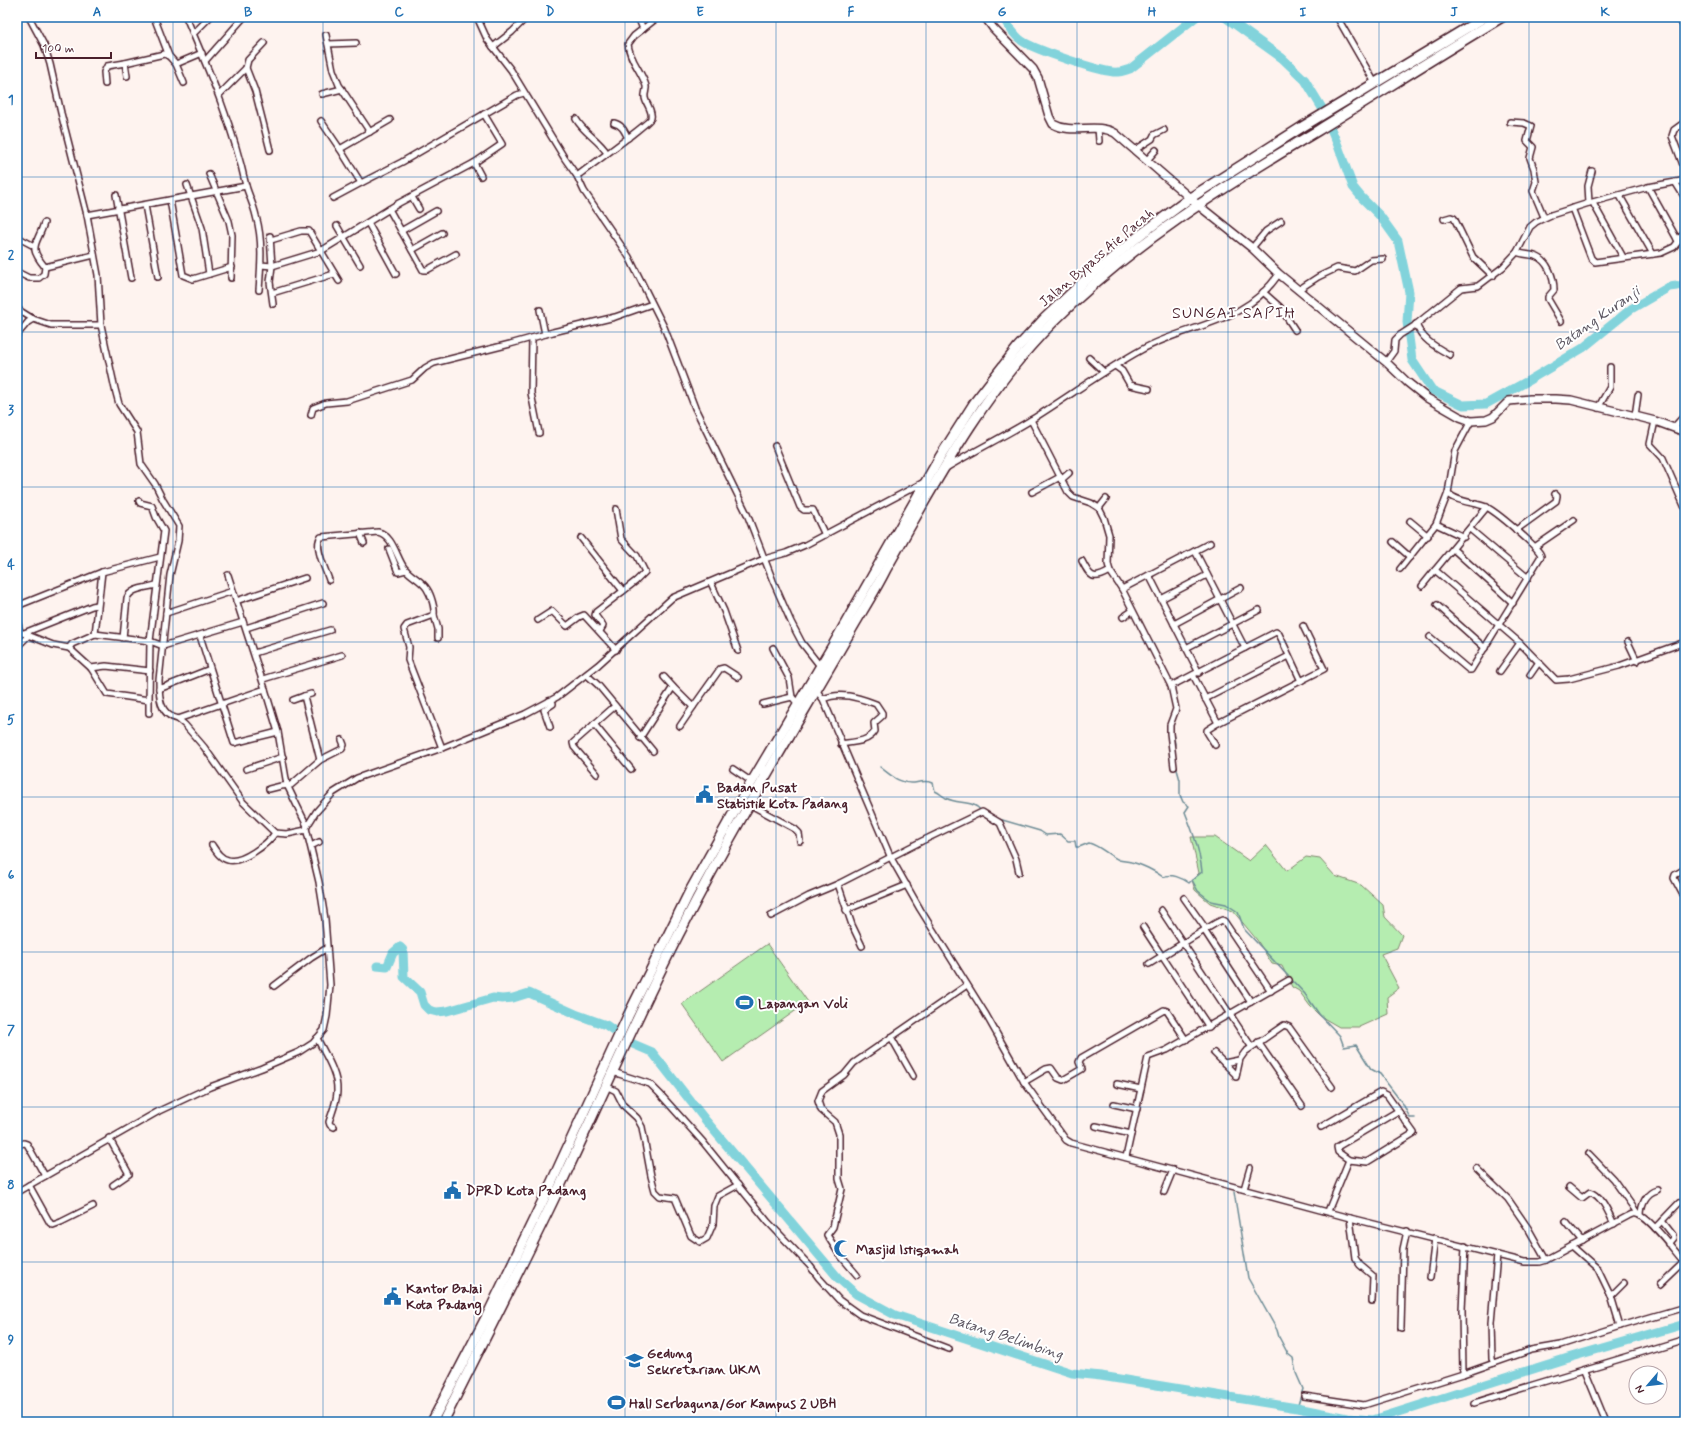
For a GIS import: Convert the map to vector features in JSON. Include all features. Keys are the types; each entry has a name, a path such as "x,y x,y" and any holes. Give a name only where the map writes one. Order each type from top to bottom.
{"highway":[{"path":"1375,83 1486,17"},
{"name":"Jalan Bypass Aie Pacah","path":"949,451 968,429 1026,351 1052,323 1099,278 1146,240 1198,204 1502,17"},
{"name":"Jalan Bypass Aie Pacah","path":"949,451 968,413 1001,368 1044,319 1083,282 1190,198 1341,102 1375,83"},
{"path":"432,1422 490,1310 549,1188 628,1016 689,893 752,782 762,774 816,690 943,469 949,451"},
{"path":"443,1422 522,1264 614,1070 632,1028 684,924 749,804 795,701 820,666 905,518 928,480 949,451"}],"street":[{"path":"29,17 44,46 50,64 87,215 98,275 101,325 119,404 137,432 141,464 155,484 179,526 178,541 170,575 166,613 156,643 150,671 149,713"},
{"path":"154,17 170,56 176,64 184,83"},
{"path":"186,17 219,95 256,216 261,248 259,290"},
{"path":"193,34 210,17"},
{"path":"205,60 244,17"},
{"path":"477,17 485,35 511,70 565,159 577,176 584,191 629,258 664,327 695,408 747,514 776,588 802,643 820,666"},
{"path":"493,47 512,32 526,17"},
{"path":"638,17 643,29"},
{"path":"577,176 607,152 640,130 649,122 651,113 644,98 646,86 628,48 630,40 658,17"},
{"path":"985,17 993,28 1032,69 1038,78 1049,116 1053,124 1064,128 1098,128 1115,133 1190,198 1252,248 1279,274 1386,362 1427,398 1460,417 1471,421 1486,420 1493,417 1509,401 1530,399 1571,400 1598,408 1655,421 1685,432"},
{"path":"1337,17 1375,83"},
{"path":"1678,17 1683,21 1685,28"},
{"path":"326,35 333,70 342,89 370,132"},
{"path":"219,95 246,68 248,60 264,43"},
{"path":"328,44 356,43"},
{"path":"176,64 202,53"},
{"path":"105,84 105,67 164,54 170,56"},
{"path":"125,63 127,76"},
{"path":"246,68 255,91 270,150"},
{"path":"322,94 342,89"},
{"path":"333,198 402,162 484,114 524,93"},
{"path":"261,265 272,266 321,251 389,209 474,163 502,144 484,114"},
{"path":"576,119 587,134 599,141 607,152"},
{"path":"340,149 390,120"},
{"path":"321,121 361,183"},
{"path":"1510,122 1524,123 1530,126 1527,141 1533,147 1530,158 1534,169 1536,182 1533,191 1544,217"},
{"path":"1685,122 1672,133 1685,170"},
{"path":"614,123 619,124 622,127 628,138"},
{"path":"1098,128 1099,141"},
{"path":"1135,150 1152,139 1154,135 1164,130"},
{"path":"1147,160 1156,150"},
{"path":"474,163 481,176"},
{"path":"1592,171 1588,186 1591,203 1623,257"},
{"path":"209,174 229,221 232,235 231,278"},
{"path":"1386,362 1394,351 1396,340 1400,335 1415,325 1461,288 1478,286 1493,276 1517,252 1530,227 1544,217 1648,187 1681,181 1685,178"},
{"path":"1675,182 1685,198"},
{"path":"187,185 202,228 209,274"},
{"path":"87,215 217,193 246,186"},
{"path":"1572,208 1592,260 1595,262 1653,254 1674,247 1678,242 1678,238 1648,187"},
{"path":"116,195 130,278"},
{"path":"1620,196 1653,254"},
{"path":"412,197 419,209"},
{"path":"170,200 183,275 193,279 232,267"},
{"path":"145,205 158,277"},
{"path":"389,209 424,271 456,254"},
{"path":"401,230 436,211"},
{"path":"1444,219 1451,216 1454,218 1473,257 1493,276"},
{"path":"1252,248 1266,231 1281,221"},
{"path":"368,222 396,274"},
{"path":"17,272 29,278 39,278 44,274 45,267 36,256 34,246 44,223"},
{"path":"337,226 360,265"},
{"path":"274,304 270,282 272,266 270,238 306,230 311,233 339,281"},
{"path":"412,250 442,233"},
{"path":"1678,238 1685,234"},
{"path":"17,237 34,246"},
{"path":"1517,252 1535,256 1544,261 1552,275 1554,287 1554,290 1547,298 1561,321"},
{"path":"45,267 94,255"},
{"path":"1298,290 1318,277 1338,268 1355,271 1371,260 1383,259"},
{"path":"272,293 334,274"},
{"path":"138,501 140,503 152,506 164,531 156,585 156,643 159,689 166,714 178,719 185,725 204,748 243,802 275,833 287,834 306,828 325,801 340,787 357,778 442,748 525,714 549,702 587,675 668,601 764,559 797,549 826,535 928,480 943,469 1031,420 1104,372 1154,343 1237,312 1264,292 1279,274"},
{"path":"1264,292 1280,307 1295,330"},
{"path":"311,415 313,408 326,403 347,401 412,380 425,368 434,364 622,315 652,304"},
{"path":"17,310 42,323 55,325 101,325"},
{"path":"540,310 545,334"},
{"path":"17,335 28,322 33,319"},
{"path":"1415,325 1427,340 1450,355"},
{"path":"532,338 531,393 539,433"},
{"path":"1089,358 1104,372"},
{"path":"1115,366 1122,371 1130,385 1148,388"},
{"path":"1598,408 1610,387 1610,367"},
{"path":"1635,416 1638,395"},
{"path":"1674,427 1685,415"},
{"path":"1031,420 1068,492 1073,497 1091,503 1099,508 1104,518 1109,535 1108,564 1110,571 1122,589 1171,686 1176,709 1170,725 1174,767"},
{"path":"1400,569 1428,536 1436,524 1448,493 1455,451 1471,421"},
{"path":"1655,421 1650,444 1663,458 1685,508"},
{"path":"775,446 800,507 804,510 813,510 826,535"},
{"path":"1032,492 1068,473"},
{"path":"1430,637 1468,670 1472,669 1541,556 1536,546 1488,507 1454,497 1448,493"},
{"path":"1516,530 1556,501 1557,496 1555,494"},
{"path":"1099,508 1106,499"},
{"path":"1422,586 1488,507"},
{"path":"600,632 603,626 595,615 596,612 645,572 637,556 621,539 616,509"},
{"path":"1536,546 1574,520"},
{"path":"1410,521 1428,536"},
{"path":"1436,524 1464,537"},
{"path":"1470,529 1528,578"},
{"path":"329,580 318,548 318,540 324,537 360,533 378,532 386,535 406,570 421,581 427,588 432,601 438,629 438,638"},
{"path":"360,533 364,543"},
{"path":"581,538 623,591"},
{"path":"1393,542 1410,557"},
{"path":"1122,589 1210,543"},
{"path":"389,549 398,572 406,570"},
{"path":"1453,550 1513,603"},
{"path":"1195,551 1245,648"},
{"path":"17,606 102,572 160,557"},
{"path":"1082,561 1087,571 1094,577 1100,577 1110,571"},
{"path":"1435,570 1520,644 1554,678 1558,680 1637,661 1685,642"},
{"path":"95,634 102,572"},
{"path":"17,1192 109,1138 159,1111 203,1090 262,1068 299,1052 313,1043 324,1030 330,985 325,919 319,882 306,828 287,785 278,732 263,679 228,575"},
{"path":"1149,575 1186,648 1205,699 1218,723"},
{"path":"1161,600 1207,575"},
{"path":"236,601 305,578"},
{"path":"711,583 724,611 738,651"},
{"path":"123,638 126,598 134,591 156,585"},
{"path":"1174,624 1241,588"},
{"path":"166,613 233,591"},
{"path":"246,628 323,603"},
{"path":"17,646 26,634 92,606 98,605"},
{"path":"1437,605 1485,648"},
{"path":"1186,648 1259,610"},
{"path":"1123,617 1132,611"},
{"path":"538,620 552,612 567,626 584,615 616,650"},
{"path":"434,615 407,625 404,629 409,647 408,660 442,748"},
{"path":"17,620 20,632 53,645 69,648 91,668 107,694 149,700"},
{"path":"69,648 72,644 95,634 156,643 200,636 244,622"},
{"path":"1215,744 1207,730 1325,668 1303,626"},
{"path":"254,653 330,630"},
{"path":"1171,686 1277,632 1301,681"},
{"path":"200,636 234,743 278,732"},
{"path":"1628,642 1637,661"},
{"path":"1500,671 1520,644"},
{"path":"763,704 795,701 789,678 774,648"},
{"path":"263,679 342,655"},
{"path":"1205,699 1289,656"},
{"path":"1530,675 1539,662"},
{"path":"91,668 106,666 150,671"},
{"path":"680,726 720,668 724,668 738,677"},
{"path":"159,689 210,669"},
{"path":"587,675 598,685 640,738 653,751"},
{"path":"664,677 693,707"},
{"path":"640,738 673,687"},
{"path":"178,719 265,689"},
{"path":"816,690 823,699 891,858 985,1013 1024,1082 1066,1140 1071,1143 1350,1218 1435,1238 1525,1262 1539,1262 1546,1260 1633,1213 1640,1215"},
{"path":"293,700 311,694"},
{"path":"823,699 838,695 858,698 876,704 882,713 882,716 874,723 875,731 871,737 842,744"},
{"path":"304,696 320,760"},
{"path":"549,702 553,704 544,710 550,727"},
{"path":"597,774 573,745 574,741 615,706"},
{"path":"594,724 631,769"},
{"path":"269,789 294,783 320,760 342,749 344,745 342,740"},
{"path":"246,770 283,758"},
{"path":"733,769 752,782"},
{"path":"749,804 794,829 799,833 800,841"},
{"path":"772,916 809,896 838,884 982,812 1000,823 1016,859 1019,872"},
{"path":"212,845 226,860 235,860 251,854 267,844 275,833"},
{"path":"311,846 319,842"},
{"path":"1685,869 1674,876 1682,893 1685,894"},
{"path":"838,884 846,910 862,946"},
{"path":"846,910 906,885"},
{"path":"1184,898 1251,1002"},
{"path":"1161,910 1251,1046"},
{"path":"1149,964 1205,929 1224,920 1271,991"},
{"path":"1142,927 1209,1027"},
{"path":"274,986 327,948"},
{"path":"1126,1157 1148,1057 1167,1050 1186,1040 1288,980"},
{"path":"857,1275 839,1254 826,1235 832,1227 842,1189 839,1179 839,1134 835,1122 821,1110 818,1101 820,1094 844,1075 854,1064 967,985"},
{"path":"1024,1082 1046,1069 1051,1068 1058,1078 1063,1080 1082,1069 1079,1062 1081,1058 1164,1010 1167,1011 1186,1040"},
{"path":"1214,1053 1236,1076 1239,1060 1242,1055 1251,1046 1282,1026 1286,1025 1332,1087"},
{"path":"317,1038 331,1066 338,1089 335,1105 329,1122 334,1128"},
{"path":"891,1038 913,1076"},
{"path":"1258,1042 1302,1106"},
{"path":"1224,1063 1239,1060"},
{"path":"614,1070 650,1084 660,1094 703,1142 768,1222 810,1266 818,1278 839,1300 860,1315 949,1349"},
{"path":"1116,1084 1141,1089"},
{"path":"606,1086 616,1090 623,1105 641,1123 651,1176 656,1191 660,1196 675,1198 691,1236 696,1241 700,1242 707,1238 713,1224 714,1206 718,1196 738,1185"},
{"path":"1321,1127 1381,1092 1387,1095 1414,1133 1367,1162 1349,1160 1338,1152 1337,1147 1398,1111"},
{"path":"1114,1104 1136,1109"},
{"path":"1096,1126 1131,1134"},
{"path":"109,1138 129,1174 113,1186"},
{"path":"17,1145 24,1143 27,1144 45,1176"},
{"path":"1589,1154 1613,1179 1640,1215 1655,1228 1685,1262 1660,1285"},
{"path":"1328,1211 1349,1160"},
{"path":"1244,1189 1250,1168"},
{"path":"1476,1168 1508,1199 1528,1228 1546,1260"},
{"path":"1164,1192 1173,1170"},
{"path":"29,1185 50,1223 53,1225 93,1206"},
{"path":"1569,1187 1582,1198 1590,1192 1593,1193 1604,1206 1614,1224"},
{"path":"1640,1215 1645,1199 1651,1192 1657,1190"},
{"path":"1655,1228 1679,1203"},
{"path":"1350,1218 1355,1258 1360,1266 1373,1276 1372,1301"},
{"path":"1662,1221 1673,1235 1673,1238 1668,1244"},
{"path":"1566,1222 1582,1241"},
{"path":"1401,1328 1403,1249 1407,1231"},
{"path":"1430,1278 1435,1238"},
{"path":"1463,1374 1462,1310 1465,1246"},
{"path":"1572,1246 1598,1269 1611,1296 1620,1326"},
{"path":"1680,1257 1685,1252"},
{"path":"1494,1363 1492,1359 1491,1323 1497,1255"},
{"path":"1611,1296 1624,1283"},
{"path":"1304,1396 1364,1405 1463,1374 1531,1350 1560,1344 1685,1307"},
{"path":"1474,1403 1542,1382 1585,1371 1685,1339"},
{"path":"1585,1371 1606,1422"}],"green space":[{"path":"1191,837 1215,837 1249,861 1266,845 1287,871 1306,857 1320,859 1335,876 1361,885 1383,905 1385,917 1402,935 1397,948 1381,954 1399,988 1387,997 1388,1014 1359,1027 1339,1027 1320,1016 1310,1006 1299,991 1292,987 1282,966 1272,964 1257,940 1233,911 1210,903 1195,890 1192,880 1199,873"},
{"name":"Lapangan Voli","path":"767,944 808,1002 723,1062 682,1004"}],"waterway":[{"path":"1003,17 1016,36 1029,45 1054,55 1111,72 1130,69 1196,17"},
{"name":"Batang Kuranji","path":"1225,17 1282,58 1305,80 1322,108 1353,187 1380,216 1398,241 1409,292 1407,322 1412,360 1432,390 1463,405 1486,404 1583,348 1631,309 1669,287 1685,285"},
{"path":"1173,733 1175,744 1174,748"},
{"path":"1176,766 1180,780 1180,795 1183,802 1189,806 1185,812 1196,842 1201,864 1202,872 1192,880"},
{"path":"880,767 904,782 914,783 926,781 933,783 935,791 938,793 951,800 969,803 981,811"},
{"path":"999,819 1040,831 1046,835 1060,834 1068,841 1075,841 1076,847 1089,843 1093,844 1119,860 1139,864 1163,877 1173,876 1189,883 1192,880 1198,891 1211,901 1226,904 1238,912 1244,929 1305,994 1319,1014 1340,1036 1344,1047 1356,1045 1371,1069 1380,1074 1403,1104 1410,1118 1415,1118"},
{"name":"Batang Belimbing","path":"377,966 387,967 393,953 400,947 403,950 404,977 420,992 424,1005 429,1010 437,1012 447,1011 493,998 513,998 529,993 578,1015 606,1025 633,1044 652,1052 707,1122 839,1279 856,1294 895,1315 1072,1373 1101,1376 1297,1408 1347,1418 1373,1420 1571,1357 1685,1324"},
{"path":"1234,1192 1248,1278 1277,1330 1288,1354 1293,1358 1296,1373 1303,1389 1297,1408"},
{"name":"Batang Belimbing","path":"1373,1420 1377,1422"}],"place":[{"name":"Badan Pusat Statistik Kota Padang","path":"704,795"},
{"name":"Lapangan Voli","path":"745,1003"},
{"name":"DPRD Kota Padang","path":"453,1190"},
{"name":"Masjid Istiqamah","path":"843,1249"},
{"name":"Kantor Balai Kota Padang","path":"393,1296"},
{"name":"Gedung Sekretarian UKM","path":"634,1361"},
{"name":"Hall Serbaguna/Gor Kampus 2 UBH","path":"616,1403"}],"district":[{"name":"SUNGAI SAPIH","path":"1234,312"}]}
